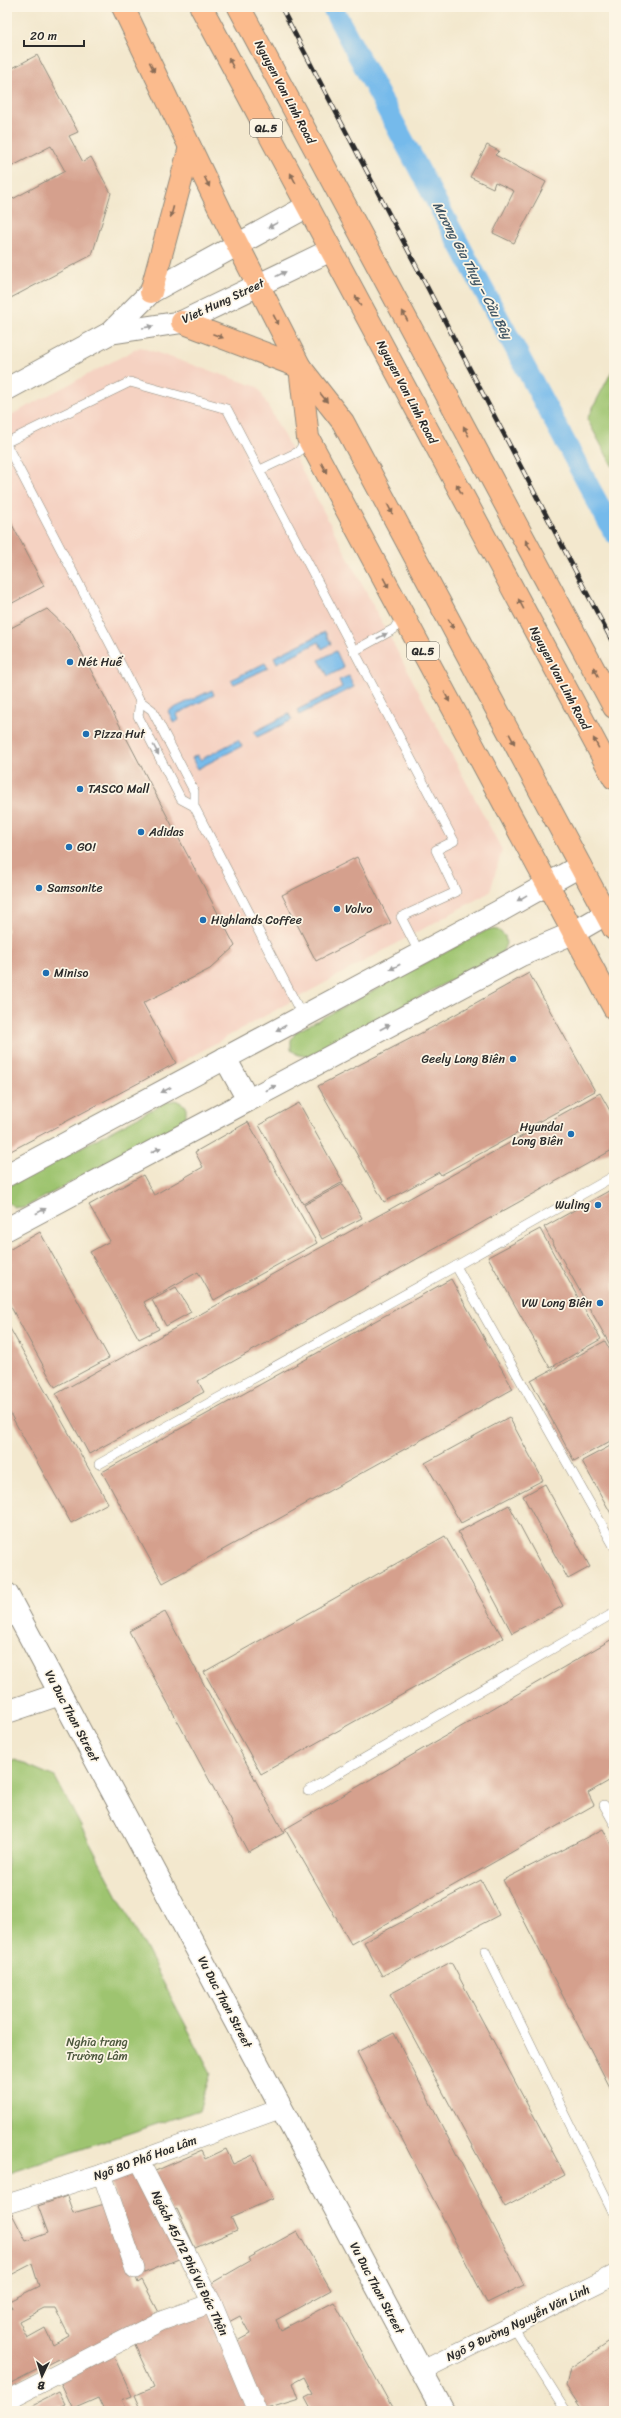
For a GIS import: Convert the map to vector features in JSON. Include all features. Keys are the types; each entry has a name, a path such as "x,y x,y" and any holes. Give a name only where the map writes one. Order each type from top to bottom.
{"highway":[{"name":"QL.5","path":"123,7 258,286 300,367 343,422 610,922"},
{"name":"Nguyen Van Linh Road","path":"201,7 614,778"},
{"name":"Nguyen Van Linh Road","path":"239,7 614,707"},
{"path":"151,292 190,147"},
{"path":"182,322 300,367"},
{"name":"QL.5","path":"300,367 308,438 614,1008"},
{"path":"510,585 542,572"}],"street":[{"name":"Viet Hung Street","path":"7,389 110,333 151,292 308,206"},
{"name":"Viet Hung Street","path":"110,333 182,322 331,250"},
{"path":"7,1175 498,912 547,883 580,866"},
{"path":"7,1229 521,955 574,933 610,922"},
{"path":"225,1058 248,1100"},
{"name":"Vu Duc Than Street","path":"7,1594 443,2411"},
{"path":"7,1712 60,1694"},
{"name":"Ngõ 80 Phố Hoa Lâm","path":"7,2204 102,2174 282,2108"},
{"name":"Ngách 45/12 Phố Vũ Đức Thận","path":"139,2160 212,2303 257,2411"},
{"path":"102,2174 135,2269"},
{"name":"Ngõ 9 Đường Nguyễn Văn Linh","path":"421,2371 614,2275"},
{"path":"7,2400 161,2321 212,2303"}],"lane":[{"path":"7,442 130,382 227,409 454,842 436,850 456,892 401,917 420,954"},
{"path":"260,470 298,452 308,438"},
{"path":"7,446 140,701 152,710 194,791 194,806 303,1017"},
{"path":"354,651 394,629 403,614"},
{"path":"140,701 138,716 181,799 194,806"},
{"path":"99,1464 456,1266 614,1176"},
{"path":"456,1266 614,1546"},
{"path":"308,1791 614,1613"},
{"path":"604,1805 614,1823"},
{"path":"485,1951 614,2214"},
{"path":"512,2325 566,2411"}],"shaded area":[{"path":"140,347 258,387 502,850 490,892 7,1158 7,417"}],"green space":[{"path":"614,367 614,469 587,419"},
{"path":"489,929 498,930 505,936 506,944 502,953 309,1056 298,1055 291,1050 291,1040 296,1032"},
{"path":"176,1100 186,1106 186,1117 178,1125 24,1208 15,1207 7,1202 7,1191 12,1184 166,1102"},
{"name":"Nghĩa trang Trường Lâm","path":"15,1760 55,1777 211,2073 199,2110 7,2174 7,1763"}],"water":[{"path":"325,632 331,644 322,649 319,642 277,663 274,657"},
{"path":"336,651 344,668 328,676 319,660"},
{"path":"265,663 268,668 234,684 231,680"},
{"path":"349,676 354,687 299,715 297,710 342,687 339,680"},
{"path":"212,690 214,695 177,714 179,720 174,723 168,711"},
{"path":"289,714 292,720 257,737 254,732"},
{"path":"238,740 242,746 197,769 192,758 197,755 200,760"}],"building":[{"path":"37,55 78,132 69,136 83,162 91,157 111,193 92,255 7,300 7,202 65,171 51,146 7,169 7,71"},
{"path":"487,145 499,151 495,155 546,182 514,243 493,233 514,191 495,182 493,188 470,177"},
{"path":"7,515 44,586 7,606"},
{"name":"TASCO Mall","path":"47,609 71,632 235,946 210,969 143,1003 176,1063 7,1153 7,630"},
{"name":"Volvo","path":"357,857 391,923 316,961 282,895"},
{"path":"529,973 595,1091 441,1175 439,1172 384,1202 318,1086 431,1028"},
{"path":"600,1093 614,1118 614,1149 198,1381 204,1392 89,1454 56,1394"},
{"path":"299,1103 343,1182 303,1204 259,1125"},
{"path":"248,1122 317,1243 214,1300 198,1272 144,1302 159,1329 139,1339 90,1252 110,1241 89,1205 143,1175 154,1195 203,1167 195,1152"},
{"path":"343,1184 362,1218 322,1239 304,1205"},
{"name":"VW Long Biên","path":"614,1188 614,1352 544,1227"},
{"path":"540,1229 601,1339 550,1368 488,1257"},
{"path":"40,1232 109,1358 55,1387 7,1300 7,1251"},
{"path":"451,1279 513,1389 163,1583 102,1472"},
{"path":"176,1287 191,1312 166,1326 152,1300"},
{"path":"7,1323 108,1503 71,1523 7,1408"},
{"path":"605,1341 614,1358 614,1439 574,1461 531,1381"},
{"path":"509,1417 543,1480 461,1523 425,1463"},
{"path":"614,1444 614,1519 582,1461"},
{"path":"545,1484 590,1567 568,1579 523,1496"},
{"path":"509,1505 563,1606 512,1633 458,1532"},
{"path":"445,1536 503,1638 261,1774 204,1672"},
{"path":"165,1612 284,1833 248,1852 129,1631"},
{"path":"614,1638 614,1778 588,1793 594,1805 351,1944 285,1829"},
{"path":"603,1829 614,1850 614,2095 503,1880"},
{"path":"481,1880 499,1915 382,1976 364,1942"},
{"path":"451,1962 565,2175 505,2207 390,1994"},
{"path":"394,2033 524,2285 487,2303 357,2052"},
{"path":"226,2149 233,2164 253,2155 273,2199 231,2217 237,2230 195,2248 177,2209 171,2211 153,2172 201,2151 205,2159"},
{"path":"141,2168 181,2258 142,2274 110,2179"},
{"path":"67,2196 73,2213 108,2203 138,2283 142,2280 162,2318 65,2368 60,2358 7,2385 7,2310 12,2308 9,2301 39,2286 32,2264 7,2277 7,2216 12,2214 26,2241 48,2233 38,2206","holes":["44,2308 55,2308 69,2336 53,2345 45,2328 27,2338 19,2321"]},
{"path":"297,2231 331,2290 276,2320 281,2330 334,2302 394,2411 312,2411 305,2398 313,2394 304,2377 293,2383 299,2399 260,2411 230,2345 250,2334 240,2316 225,2324 205,2287 250,2261 248,2258"},
{"path":"211,2308 248,2411 164,2411 162,2407 152,2411 142,2411 135,2395 154,2387 133,2341"},
{"path":"614,2339 614,2411 583,2411 566,2386 570,2369"},
{"path":"112,2352 132,2396 122,2400 128,2411 104,2411 98,2398 73,2409 60,2381"},
{"path":"59,2392 65,2404 50,2411 21,2411"}],"waterway":[{"name":"Mương Gia Thụy – Cầu Bây","path":"332,7 614,533"}],"railway":[{"path":"281,7 614,645"}],"place":[{"name":"Nét Huế","path":"70,662"},
{"name":"Pizza Hut","path":"86,734"},
{"name":"TASCO Mall","path":"80,789"},
{"name":"Adidas","path":"141,832"},
{"name":"GO!","path":"69,847"},
{"name":"Samsonite","path":"39,888"},
{"name":"Volvo","path":"337,909"},
{"name":"Highlands Coffee","path":"203,920"},
{"name":"Miniso","path":"46,973"},
{"name":"Geely Long Biên","path":"513,1059"},
{"name":"Hyundai Long Biên","path":"571,1134"},
{"name":"Wuling","path":"598,1205"},
{"name":"VW Long Biên","path":"600,1303"}]}
